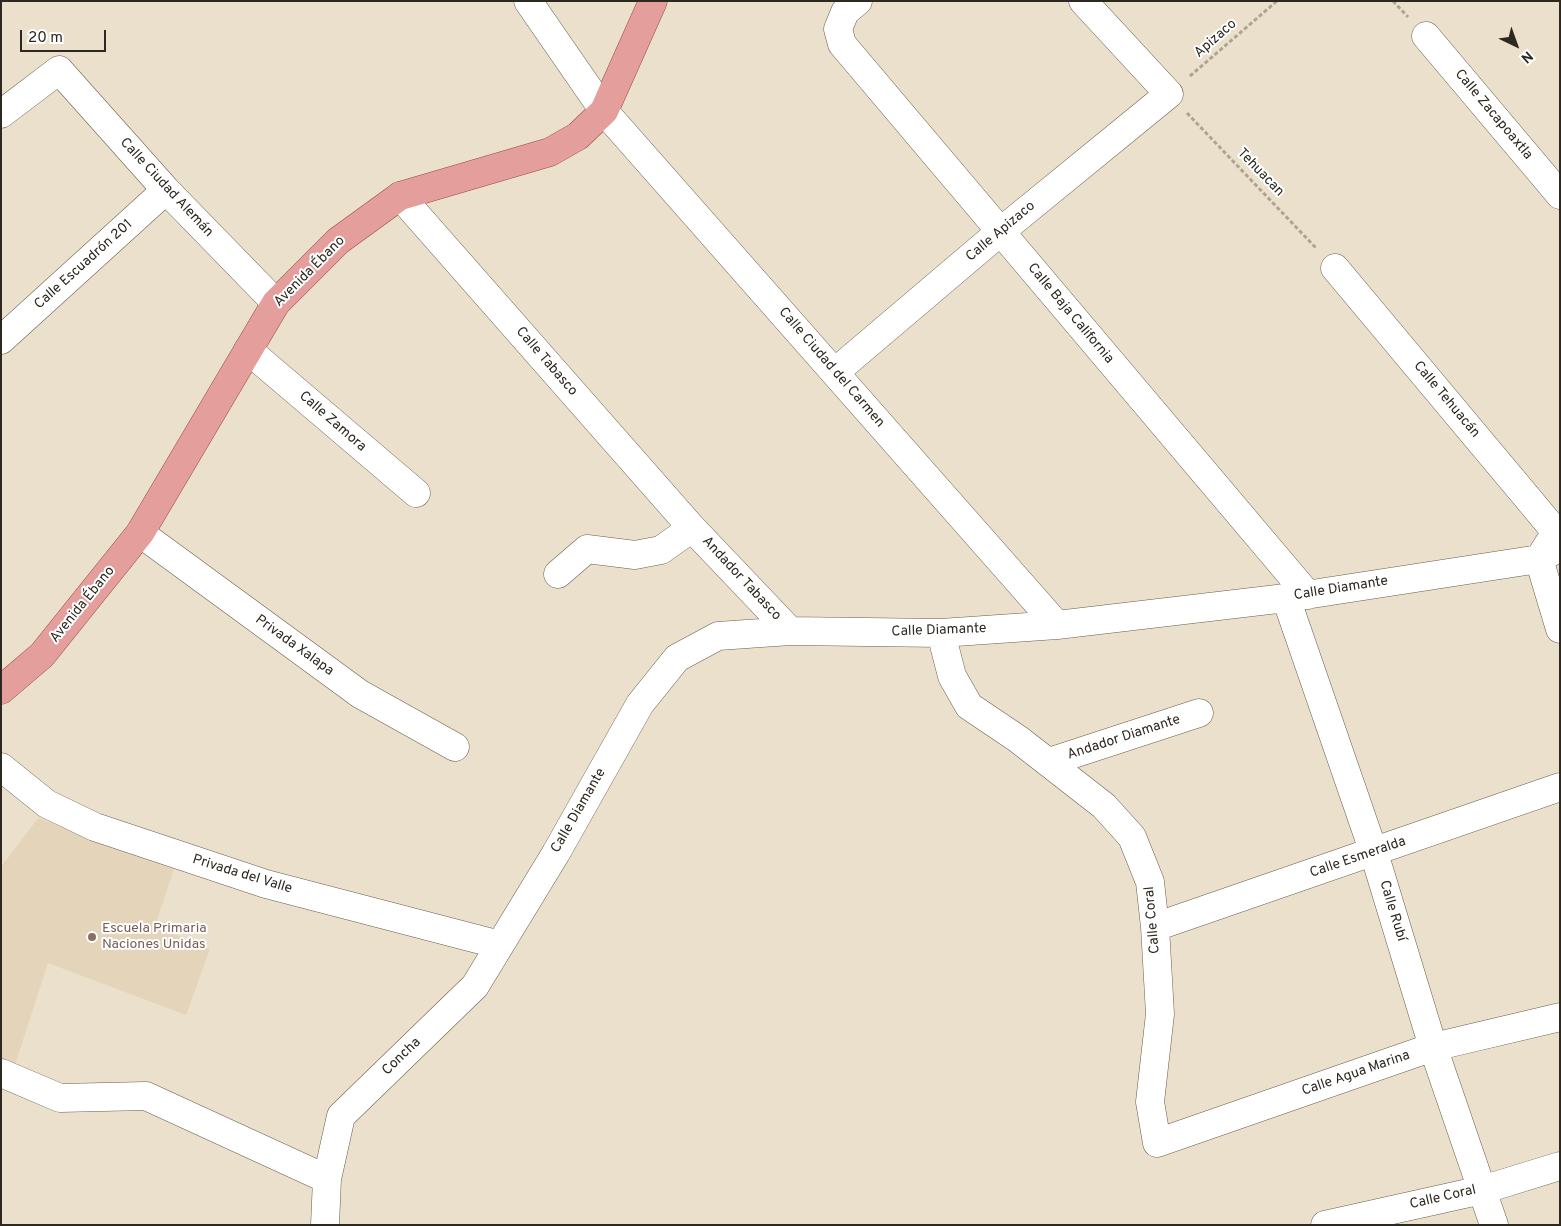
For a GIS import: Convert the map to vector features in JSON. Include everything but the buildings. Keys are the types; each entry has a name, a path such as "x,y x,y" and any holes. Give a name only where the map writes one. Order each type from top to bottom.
{"main road":[{"name":"Avenida Ébano","path":"1,690 42,656 140,534 276,303 338,241 400,196 550,152 578,136 604,111 649,3"}],"street":[{"name":"Calle Ciudad del Carmen","path":"528,1 604,111 1057,625"},
{"name":"Calle Baja California","path":"858,1 846,12 838,29 842,44 1000,232 1297,596"},
{"path":"1083,1 1169,94"},
{"name":"Calle Zacapoaxtla","path":"1426,36 1560,195"},
{"name":"Calle Ciudad Alemán","path":"1,114 59,70 166,190 276,303"},
{"name":"Calle Apizaco","path":"835,372 1000,232 1169,94"},
{"name":"Calle Escuadrón 201","path":"1,340 166,190"},
{"name":"Calle Tabasco","path":"400,196 692,528"},
{"name":"Calle Tehuacán","path":"1336,268 1554,541"},
{"name":"Calle Zamora","path":"248,350 416,493"},
{"path":"558,574 587,548 635,555 661,550 692,528"},
{"name":"Andador Tabasco","path":"692,528 790,631"},
{"name":"Privada Xalapa","path":"140,534 360,694 455,747"},
{"path":"1554,541 1560,629"},
{"name":"Calle Diamante","path":"500,945 640,704 677,658 718,636 790,631 941,633 1057,625 1297,596 1554,541"},
{"name":"Calle Rubí","path":"1297,596 1433,1047 1494,1225"},
{"name":"Calle Coral","path":"941,633 952,676 969,706 1049,762 1104,806 1132,837 1150,882 1155,927 1160,1014 1150,1102 1157,1143"},
{"name":"Andador Diamante","path":"1049,762 1199,713"},
{"name":"Privada del Valle","path":"1,767 47,804 95,827 266,884 500,945"},
{"name":"Calle Esmeralda","path":"1155,927 1374,853 1560,787"},
{"name":"Concha","path":"325,1225 326,1179 341,1116 475,986 500,945"},
{"name":"Calle Agua Marina","path":"1157,1143 1433,1047 1560,1017"},
{"path":"1,1073 60,1098 146,1096 326,1179"},
{"name":"Calle Coral","path":"1325,1225 1482,1190 1560,1166"}],"path":[{"name":"Apizaco","path":"1169,94 1277,1"},
{"name":"Tehuacan","path":"1169,94 1336,268"}],"shaded area":[{"name":"Escuela Primaria Naciones Unidas","path":"38,818 174,869 155,926 210,949 186,1015 48,963 14,1068 1,1062 1,867"}],"place":[{"name":"Escuela Primaria Naciones Unidas","path":"92,937"}]}
